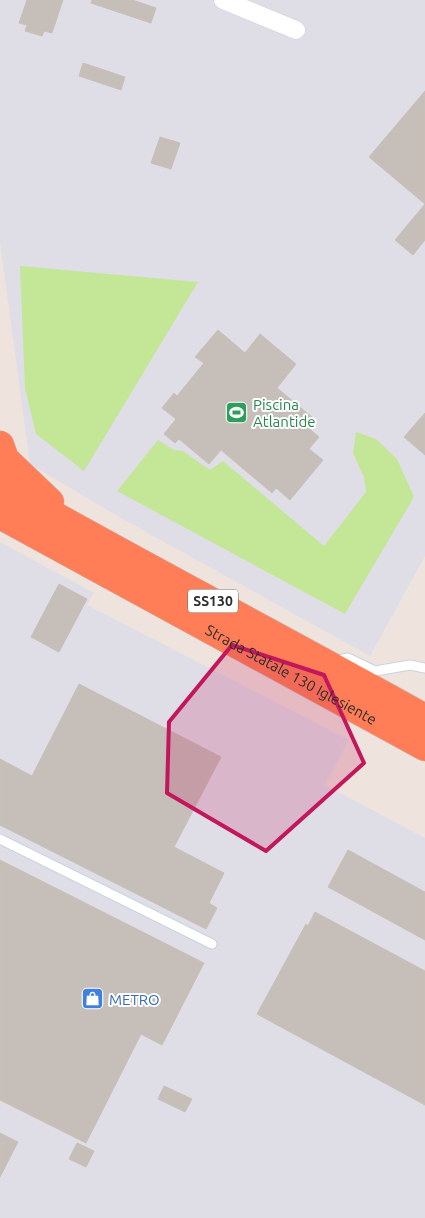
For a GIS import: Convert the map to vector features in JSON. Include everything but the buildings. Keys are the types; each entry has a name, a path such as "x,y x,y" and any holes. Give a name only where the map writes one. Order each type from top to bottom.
{"highway":[{"path":"0,445 5,459 78,529"},
{"name":"Strada Statale 130 Iglesiente","path":"0,485 425,718"},
{"name":"Strada Statale 130 Iglesiente","path":"0,515 425,746"}],"street":[{"path":"222,0 296,30"}],"lane":[{"path":"326,663 348,658 375,671 410,665 425,668"},
{"path":"0,839 212,944"}],"highlighted area":[{"path":"232,645 324,675 364,763 266,851 167,793 169,722"}],"shaded area":[{"path":"0,0 425,0 425,556 370,656 121,518 30,464 0,242"},
{"path":"0,542 94,593 87,605 349,740 325,785 425,838 425,1218 0,1218"}],"green space":[{"path":"20,266 198,282 84,471 36,434 25,388"},
{"path":"356,432 376,439 397,459 414,497 345,614 117,491 158,440 174,450 183,451 210,470 223,461 324,546 366,492 364,477 353,453"}],"place":[{"name":"Piscina Atlantide","path":"237,413"},
{"name":"METRO","path":"93,999"}]}
